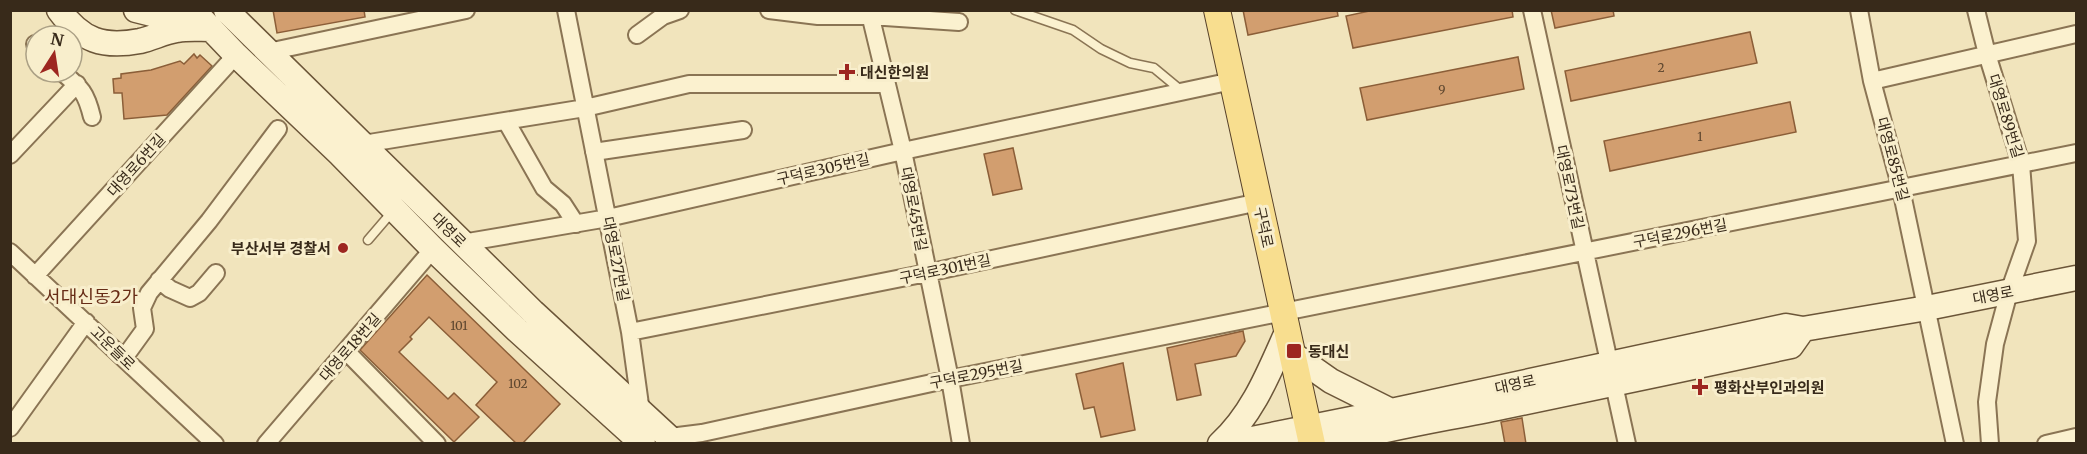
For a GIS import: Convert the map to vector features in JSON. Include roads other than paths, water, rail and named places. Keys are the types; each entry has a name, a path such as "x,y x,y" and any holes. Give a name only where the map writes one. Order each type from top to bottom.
{"main road":[{"path":"59,10 67,22 87,38 101,43 141,41 178,29 210,28"},
{"path":"136,10 210,28"},
{"name":"대영로","path":"193,10 433,249 643,444"},
{"name":"구덕로","path":"1217,10 1311,435"},
{"name":"대영로","path":"232,15 462,243 670,442"},
{"name":"대영로","path":"1328,444 1382,428 1611,374 1786,326 1803,329 1927,308 2076,278"},
{"path":"1220,444 1245,416 1258,395 1287,333 1331,381 1382,428"},
{"name":"대영로","path":"1227,444 1382,428"}],"street":[{"path":"268,52 466,10"},
{"name":"대영로27번길","path":"566,10 630,332 641,412"},
{"path":"637,35 663,16 680,10"},
{"path":"769,10 818,16 869,13 959,22"},
{"name":"대영로73번길","path":"1532,10 1627,444"},
{"name":"대영로85번길","path":"1859,10 1872,81 1901,189 1955,444"},
{"name":"대영로89번길","path":"1976,10 2021,164 2027,241 2009,292 1995,344 1987,402 1990,444"},
{"name":"대영로45번길","path":"869,13 903,151 950,379 961,444"},
{"path":"1872,81 2076,34"},
{"name":"대영로6번길","path":"35,276 236,55"},
{"name":"구덕로305번길","path":"462,243 608,218 903,151 1232,81"},
{"path":"10,155 77,84 87,98 92,117"},
{"path":"363,144 585,108 689,84 885,84"},
{"path":"506,121 544,188 563,204 576,224"},
{"path":"124,358 145,329 142,308 149,293 209,221 278,129"},
{"path":"594,152 743,130"},
{"name":"구덕로296번길","path":"1287,333 1584,253 2076,153"},
{"name":"구덕로301번길","path":"630,332 927,273 1259,202"},
{"name":"대영로18번길","path":"266,444 433,249"},
{"name":"고운들로","path":"10,252 214,444"},
{"path":"159,280 170,289 190,298 199,293 216,273"},
{"path":"10,428 86,322"},
{"name":"구덕로295번길","path":"670,442 950,379 1287,333"},
{"path":"346,351 430,442"},
{"path":"2046,444 2076,437"}],"lane":[{"path":"1015,10 1073,30 1101,49 1130,63 1154,68 1183,92"},
{"path":"368,240 394,210"}],"place":[{"name":"대신한의원","path":"847,72"},
{"name":"부산서부 경찰서","path":"343,248"},
{"name":"동대신","path":"1294,351"},
{"name":"평화산부인과의원","path":"1700,387"}],"district":[{"name":"서대신동2가","path":"91,296"}]}
